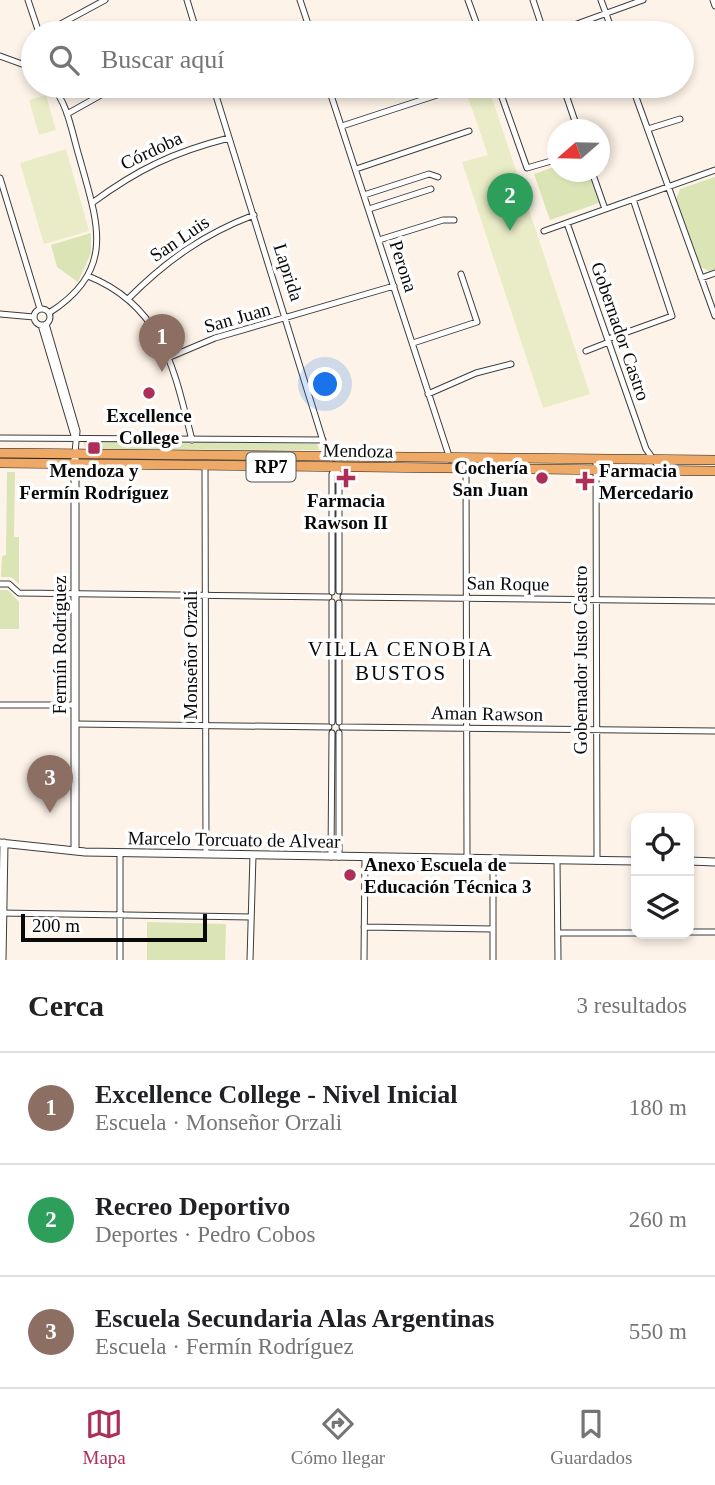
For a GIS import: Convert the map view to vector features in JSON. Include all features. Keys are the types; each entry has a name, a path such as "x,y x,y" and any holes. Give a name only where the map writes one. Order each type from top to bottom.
{"main road":[{"name":"Mendoza","path":"0,453 336,468 465,468 596,465 640,460 715,460"},
{"name":"Mendoza","path":"205,461 448,457 465,468"},
{"name":"Mendoza","path":"0,463 75,458"},
{"name":"Mendoza","path":"465,468 481,458 635,470 715,471"}],"street":[{"path":"28,0 35,21"},
{"path":"66,21 105,0"},
{"path":"187,0 193,21"},
{"path":"300,0 307,21"},
{"path":"468,0 476,21"},
{"path":"533,0 540,21"},
{"path":"601,0 608,21"},
{"path":"586,21 643,0"},
{"path":"713,0 715,6"},
{"path":"0,56 21,63"},
{"path":"0,314 34,317 44,325 49,313 75,294 88,276 99,245 92,203 67,114 58,98"},
{"path":"67,114 96,98"},
{"name":"Laprida","path":"217,98 328,457 336,468"},
{"name":"Perona","path":"332,98 448,457"},
{"path":"342,126 428,98"},
{"path":"502,98 527,168 547,162"},
{"path":"567,98 574,119"},
{"path":"636,98 715,316"},
{"path":"648,129 680,119"},
{"path":"356,169 470,131"},
{"name":"Córdoba","path":"92,203 130,175 160,159 229,138"},
{"path":"544,231 715,170"},
{"path":"364,195 429,174 438,177"},
{"path":"0,178 40,309 49,313"},
{"path":"596,182 605,209"},
{"path":"369,209 431,189"},
{"path":"586,351 673,316 633,199"},
{"name":"San Luis","path":"130,298 161,266 192,244 254,215"},
{"path":"379,240 443,219 454,219"},
{"name":"Gobernador Castro","path":"567,223 646,449 661,470"},
{"path":"701,278 715,273"},
{"path":"413,343 477,322 461,274"},
{"path":"88,276 130,298 154,327 170,357 192,440"},
{"name":"San Juan","path":"170,357 215,338 394,286"},
{"path":"34,317 40,309"},
{"name":"Fermín Rodríguez","path":"44,325 75,439 75,851"},
{"path":"428,394 476,373 511,364"},
{"path":"0,438 323,440"},
{"path":"635,470 646,449"},
{"path":"436,468 448,457"},
{"name":"Monseñor Orzali","path":"205,461 206,855"},
{"name":"Gobernador Justo Castro","path":"596,465 597,861"},
{"path":"335,857 339,474 336,468"},
{"path":"465,468 467,859"},
{"name":"San Roque","path":"0,584 9,584 19,593 715,601"},
{"path":"0,705 75,705"},
{"name":"Aman Rawson","path":"75,724 715,731"},
{"path":"2,843 2,960"},
{"name":"Marcelo Torcuato de Alvear","path":"2,843 120,853 631,861"},
{"path":"120,853 120,960"},
{"path":"250,960 253,855"},
{"path":"363,960 365,858"},
{"path":"493,860 493,960"},
{"path":"557,860 558,960"},
{"path":"694,861 715,862"},
{"path":"1,914 251,917"},
{"path":"364,927 492,929"},
{"path":"694,932 715,932"},
{"path":"558,933 631,933"}],"green space":[{"path":"47,98 56,130 39,135 29,100"},
{"path":"468,98 492,98 590,394 543,408 462,162 488,155"},
{"path":"66,149 89,231 44,244 20,163"},
{"path":"547,169 547,182 592,182 599,203 550,220 534,174"},
{"path":"715,177 715,269 709,271 701,267 676,199 680,189"},
{"path":"91,233 91,253 78,282 57,267 51,245"},
{"path":"83,442 317,444 319,450 86,449"},
{"path":"7,472 15,472 14,537 19,537 19,584 11,577 1,577 2,556 6,555"},
{"path":"0,590 8,590 19,602 19,629 0,629"},
{"path":"147,922 226,924 225,960 147,960"}],"place":[{"name":"Recreo Deportivo","path":"510,231"},
{"name":"Excellence College - Nivel Inicial","path":"162,372"},
{"name":"Excellence College","path":"149,393"},
{"name":"Mendoza y Fermín Rodríguez","path":"94,448"},
{"name":"Farmacia Rawson II","path":"346,478"},
{"name":"Cochería San Juan","path":"542,478"},
{"name":"Farmacia Mercedario","path":"585,481"},
{"name":"Escuela Secundaria Alas Argentinas","path":"50,813"},
{"name":"Anexo Escuela de Educación Técnica 3","path":"350,875"}],"district":[{"name":"VILLA CENOBIA BUSTOS","path":"401,661"}]}
